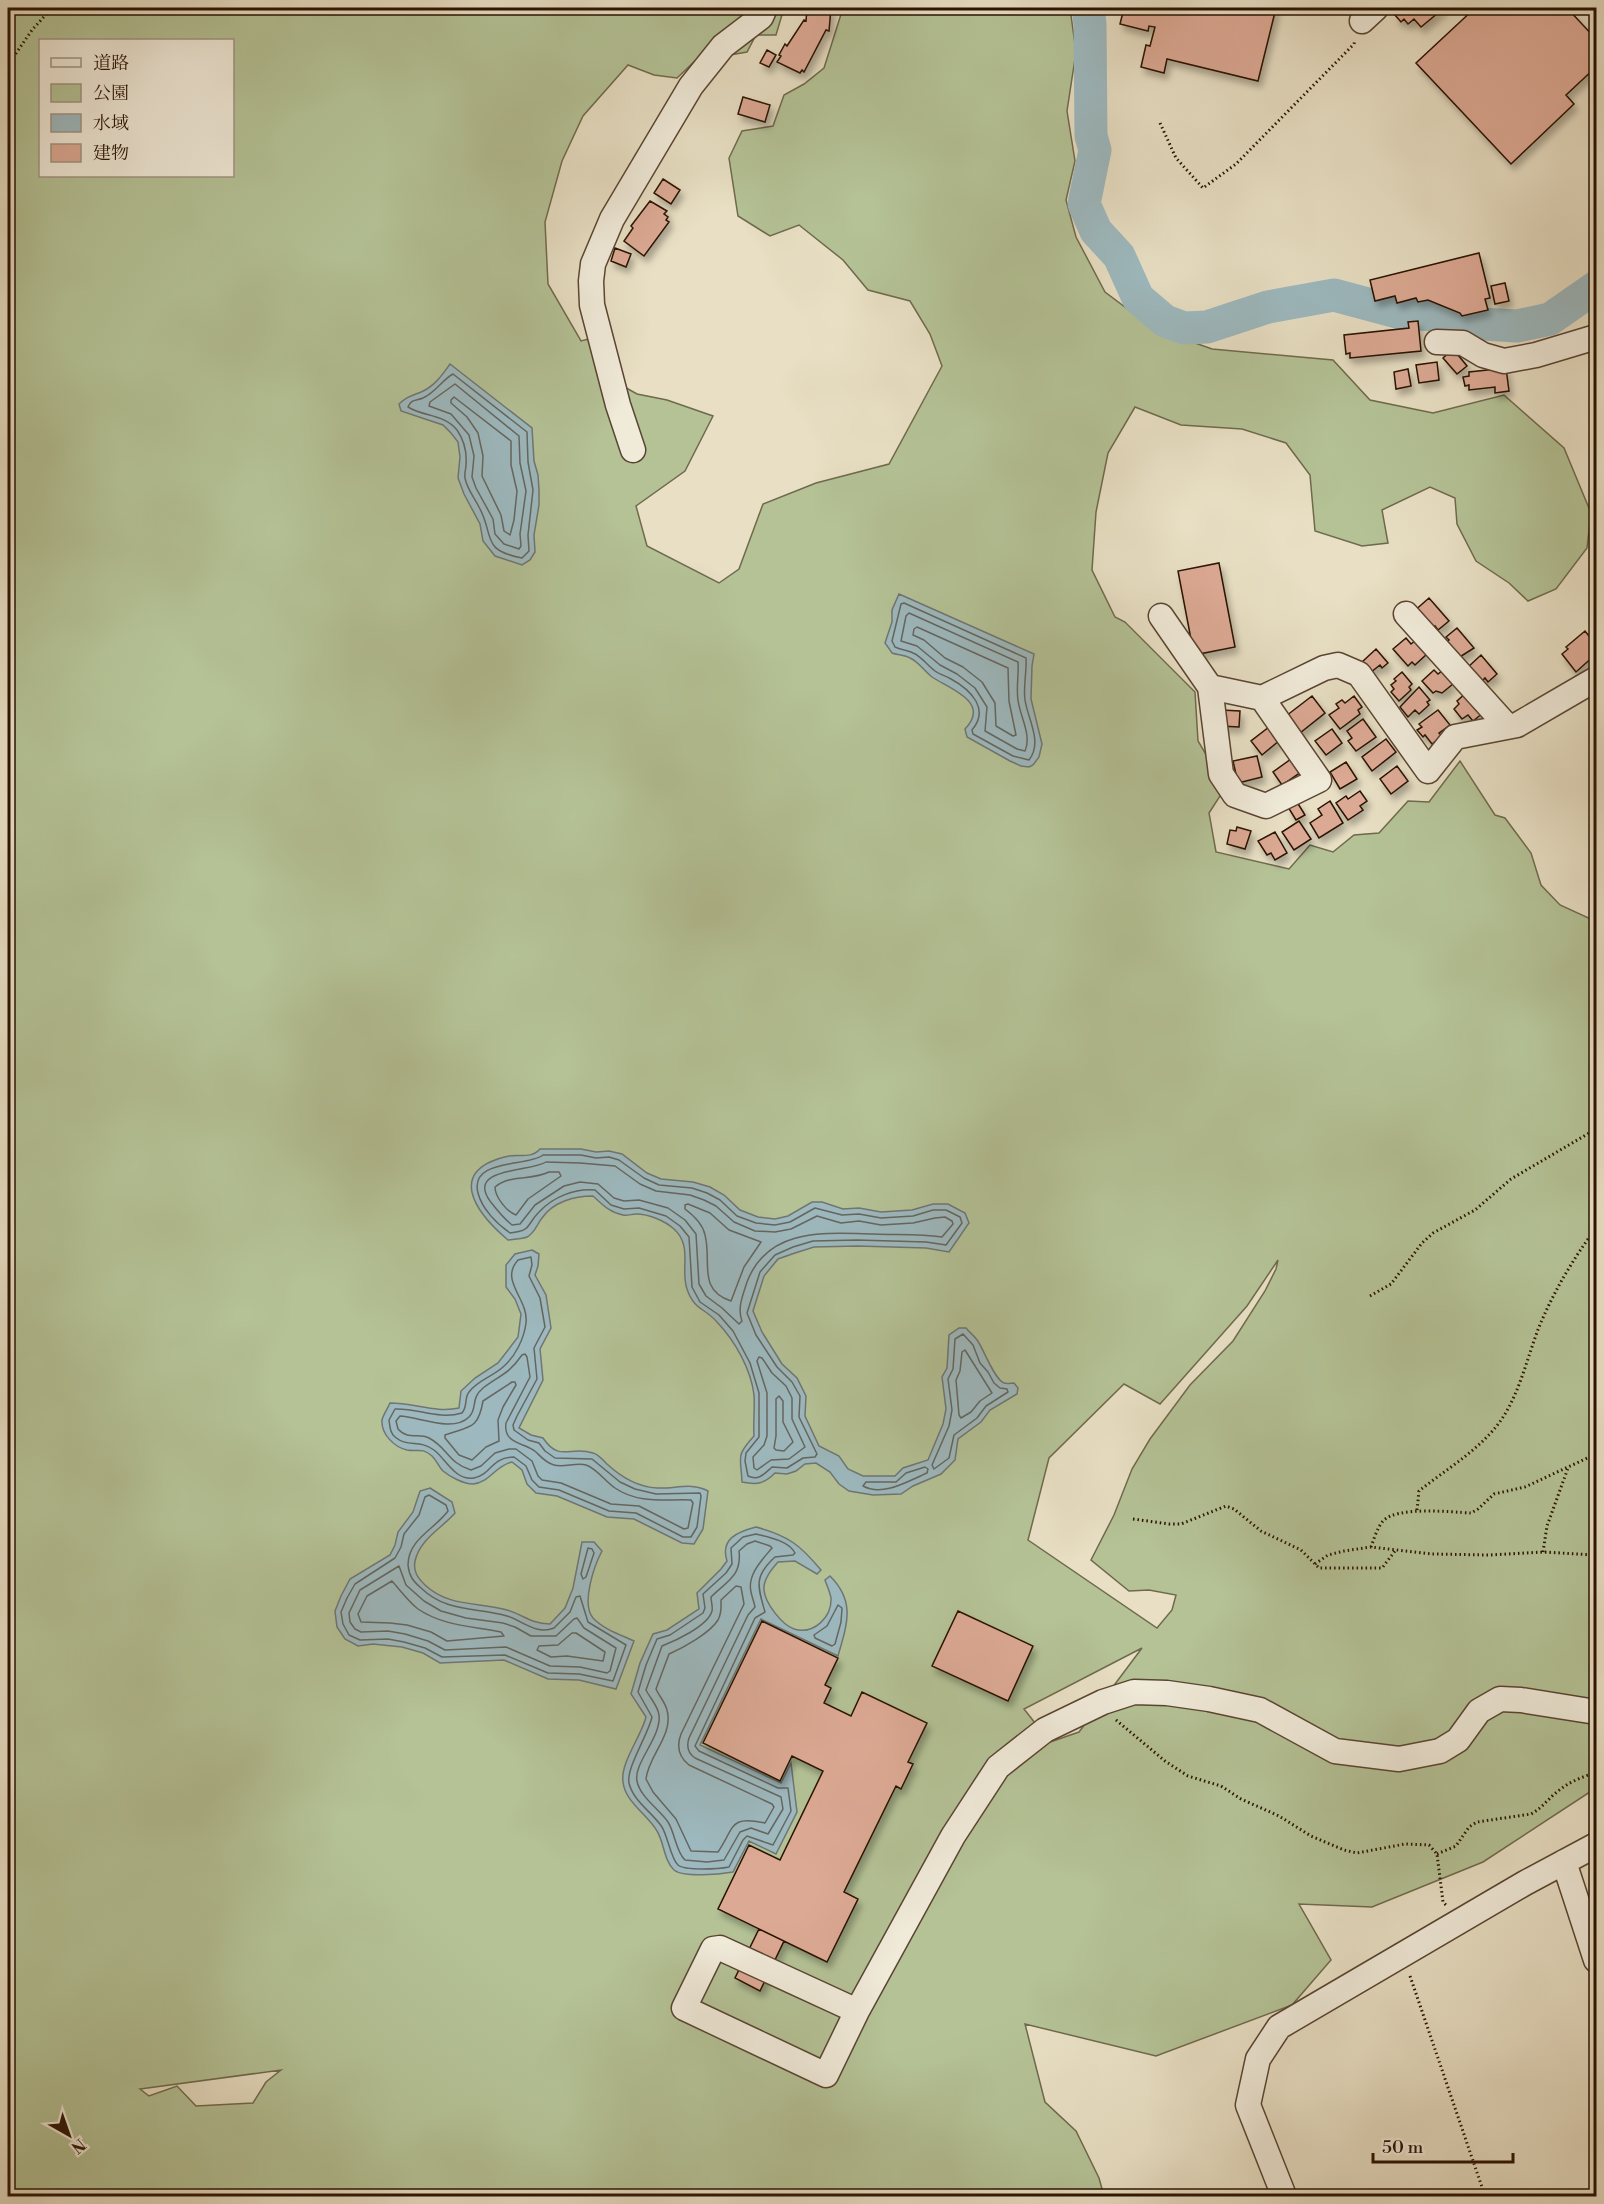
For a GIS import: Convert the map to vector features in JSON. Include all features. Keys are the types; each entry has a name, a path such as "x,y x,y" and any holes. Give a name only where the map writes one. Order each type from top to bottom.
{"street":[{"path":"633,450 618,405 592,305 593,264 612,219 691,86 723,46 761,17 765,8"},
{"path":"1437,342 1463,343 1483,356 1504,361 1536,355 1596,337"},
{"path":"1406,614 1507,726"},
{"path":"1161,616 1210,687 1221,774 1235,795 1266,806 1319,780 1262,698"},
{"path":"1210,687 1262,698 1324,668 1338,665 1359,674 1428,771 1455,737 1517,724 1596,679"},
{"path":"857,2011 720,1948 713,1949 684,2008 826,2075 857,2011 953,1836 998,1767 1045,1730 1103,1702 1134,1692 1167,1693 1209,1699 1260,1710 1335,1751 1399,1760 1440,1751 1458,1740 1479,1711 1500,1699 1521,1700 1596,1712"},
{"path":"1284,2196 1248,2105 1258,2059 1280,2027 1402,1954 1596,1845"},
{"path":"1564,1862 1596,1960"}],"path":[{"path":"8,65 32,30 52,8"},
{"path":"1160,123 1176,158 1203,188 1236,164 1354,44 1369,14"},
{"path":"1370,1296 1391,1284 1422,1243 1433,1233 1475,1210 1511,1179 1596,1129"},
{"path":"1416,1510 1419,1491 1482,1442 1499,1423 1511,1402 1540,1325 1560,1282 1596,1228"},
{"path":"1371,1547 1380,1523 1386,1518 1416,1510 1471,1513 1494,1494 1525,1487 1596,1454"},
{"path":"1544,1552 1548,1526 1568,1468"},
{"path":"1133,1519 1181,1524 1226,1506 1234,1509 1261,1531 1301,1550 1319,1568 1324,1569 1382,1568 1395,1551"},
{"path":"1315,1564 1328,1555 1371,1547 1395,1551 1489,1556 1544,1552 1596,1555"},
{"path":"1103,1702 1109,1714 1180,1771 1188,1776 1221,1786 1241,1799 1279,1816 1311,1836 1357,1853 1405,1844 1429,1845 1437,1854 1443,1902 1446,1905"},
{"path":"1437,1854 1456,1846 1469,1827 1477,1822 1531,1814 1557,1791 1596,1772"},
{"path":"1402,1954 1485,2196"}],"green space":[{"path":"8,8 784,8 776,35 756,35 747,52 695,61 677,78 654,75 628,65 583,116 562,161 545,222 548,284 581,341 597,337 605,376 637,394 667,400 713,416 685,471 636,506 647,546 719,583 739,569 763,504 816,483 889,464 942,366 930,334 910,301 868,290 843,260 799,225 770,236 738,216 729,158 742,131 773,126 784,95 804,84 824,68 843,8 1070,8 1076,52 1067,111 1075,161 1066,200 1076,237 1105,292 1153,328 1212,349 1333,360 1370,400 1433,413 1504,395 1564,448 1591,513 1587,548 1556,589 1528,601 1509,583 1476,561 1457,524 1455,498 1430,487 1382,510 1388,543 1362,546 1315,531 1310,475 1286,443 1242,429 1181,425 1135,407 1108,453 1096,512 1092,570 1115,617 1125,622 1195,692 1198,741 1210,761 1222,793 1209,813 1216,852 1289,869 1310,845 1333,852 1354,835 1379,833 1408,801 1429,802 1460,761 1495,815 1505,818 1531,853 1541,885 1560,905 1593,920 1596,926 1596,1788 1483,1862 1372,1907 1299,1904 1331,1960 1292,2005 1156,2056 1025,2024 1045,2102 1076,2131 1099,2178 1104,2196 8,2196","holes":["1278,1260 1265,1291 1233,1341 1190,1385 1150,1439 1132,1469 1114,1515 1091,1560 1129,1591 1149,1590 1176,1595 1172,1610 1157,1628 1028,1540 1049,1458 1124,1384 1160,1404 1247,1306","1142,1648 1079,1732 1050,1742 1024,1709","281,2070 266,2082 253,2103 196,2106 177,2086 149,2096 140,2089"]}],"water":[{"path":"450,364 532,428 539,505 534,535 535,552 530,560 522,565 495,556 483,541 480,524 458,478 460,457 458,442 451,433 443,425 401,411 399,404 430,387"},
{"path":"899,594 1034,654 1031,699 1042,744 1039,757 1033,765 1021,766 967,737 965,729 972,720 973,711 965,697 932,677 913,660 892,653 885,643 892,622 892,610"},
{"path":"540,1149 581,1149 622,1154 647,1173 661,1179 693,1182 710,1187 724,1195 740,1210 758,1217 775,1219 788,1216 812,1202 822,1202 843,1209 859,1208 881,1212 948,1204 965,1213 969,1223 949,1252 926,1248 814,1247 778,1259 764,1276 753,1311 762,1332 782,1364 797,1378 806,1396 805,1416 819,1446 839,1456 848,1469 863,1476 895,1476 903,1468 928,1460 943,1424 946,1409 942,1377 947,1368 949,1335 959,1328 966,1328 975,1337 997,1377 1004,1383 1014,1383 1018,1388 1017,1394 990,1410 981,1422 958,1439 955,1460 941,1474 901,1494 873,1495 849,1491 839,1484 830,1472 816,1463 805,1464 787,1474 775,1473 760,1483 742,1482 740,1457 754,1436 752,1385 746,1365 730,1338 713,1317 696,1305 690,1296 685,1281 685,1250 680,1236 674,1229 646,1215 618,1214 606,1208 593,1196 586,1196 558,1204 547,1212 530,1235 508,1240 485,1217 477,1205 472,1193 472,1181 477,1171 489,1162 509,1156 529,1155"},
{"path":"532,1250 539,1254 535,1275 546,1295 551,1328 540,1349 543,1380 519,1428 531,1435 543,1438 560,1452 585,1451 595,1454 624,1477 643,1486 657,1488 690,1486 708,1491 703,1529 694,1544 682,1543 634,1519 607,1517 557,1496 536,1493 527,1484 522,1470 512,1462 501,1467 483,1481 469,1484 443,1471 428,1453 402,1448 386,1435 382,1420 390,1403 433,1409 459,1408 461,1391 475,1378 498,1363 518,1337 521,1314 515,1299 506,1287 506,1265 515,1254"},
{"path":"430,1488 452,1502 455,1513 421,1546 415,1561 415,1572 425,1585 444,1597 464,1603 507,1610 532,1621 550,1624 565,1608 573,1588 582,1542 594,1542 602,1551 588,1595 590,1612 593,1618 602,1625 634,1641 616,1689 579,1680 548,1679 504,1660 440,1663 423,1653 402,1647 373,1644 358,1646 345,1639 337,1627 335,1611 350,1579 390,1555 398,1532 413,1512 420,1491"},
{"path":"756,1527 793,1542 821,1570 817,1574 795,1561 778,1562 766,1578 764,1590 767,1601 779,1618 789,1627 801,1630 815,1627 820,1623 831,1605 831,1596 825,1580 830,1576 838,1586 846,1604 844,1634 838,1656 761,1619 700,1745 781,1783 791,1763 797,1812 776,1854 749,1841 733,1872 686,1874 674,1870 671,1866 657,1831 632,1802 625,1789 623,1775 625,1767 646,1717 631,1694 640,1663 653,1634 667,1630 699,1609 697,1593 727,1561 725,1553 728,1542 742,1531"}],"building":[{"path":"807,8 831,8 829,31 826,30 804,72 802,70 800,73 777,62 785,44 787,46 804,20 806,21"},
{"path":"1124,8 1276,8 1258,81 1167,59 1164,73 1141,67 1146,45 1150,46 1155,27 1149,26 1148,31 1120,24"},
{"path":"1403,8 1444,8 1421,27 1414,19 1408,24 1404,19 1401,22 1395,15"},
{"path":"1475,8 1567,8 1596,39 1596,67 1566,95 1574,104 1511,164 1416,63"},
{"path":"767,50 776,55 769,67 760,63"},
{"path":"743,97 770,105 765,122 738,114"},
{"path":"663,179 680,190 671,204 654,193"},
{"path":"650,201 667,211 664,214 668,217 666,220 669,222 644,256 624,241 633,228 631,226"},
{"path":"615,248 631,254 626,267 611,261"},
{"path":"1479,253 1490,298 1485,299 1488,310 1462,316 1460,313 1428,300 1418,302 1416,298 1397,303 1395,296 1375,301 1370,280"},
{"path":"1505,283 1509,301 1495,304 1491,286"},
{"path":"1418,321 1421,351 1350,358 1350,353 1346,354 1344,335 1409,328 1408,322"},
{"path":"1453,349 1467,366 1457,374 1443,358"},
{"path":"1437,362 1439,380 1419,383 1416,365"},
{"path":"1506,368 1509,391 1495,393 1495,387 1469,390 1469,385 1465,386 1463,377 1469,376 1469,372"},
{"path":"1408,369 1411,386 1396,389 1394,372"},
{"path":"1219,563 1235,647 1194,655 1178,571"},
{"path":"1429,598 1449,621 1438,630 1435,626 1430,631 1413,612"},
{"path":"1457,628 1474,648 1455,660 1443,645 1449,640 1446,637"},
{"path":"1585,631 1596,645 1596,654 1576,672 1562,654 1568,649 1566,647"},
{"path":"1406,638 1411,644 1416,640 1428,653 1415,665 1412,662 1408,666 1393,649"},
{"path":"1376,649 1388,663 1382,668 1380,665 1371,672 1362,662"},
{"path":"1481,655 1497,674 1488,682 1485,678 1480,683 1467,668"},
{"path":"1434,670 1438,674 1442,671 1453,684 1442,693 1436,691 1433,693 1422,681"},
{"path":"1402,672 1412,684 1409,687 1411,690 1399,701 1391,692 1394,689 1391,685"},
{"path":"1419,687 1430,700 1427,702 1429,705 1419,714 1415,710 1408,717 1400,707"},
{"path":"1466,693 1483,713 1473,721 1468,715 1462,719 1454,709 1459,704 1457,701"},
{"path":"1312,696 1325,713 1300,733 1286,716"},
{"path":"1354,696 1362,707 1358,710 1360,714 1340,729 1329,715 1339,708 1336,704 1342,700 1345,703"},
{"path":"1221,710 1240,711 1239,727 1220,726"},
{"path":"1438,710 1450,725 1439,733 1442,736 1432,744 1425,735 1423,737 1417,730 1422,727 1419,724"},
{"path":"1363,719 1376,737 1356,751 1348,741 1352,738 1347,731"},
{"path":"1269,727 1280,740 1262,755 1251,741"},
{"path":"1332,729 1342,743 1326,755 1315,741"},
{"path":"1386,739 1396,752 1372,771 1362,757"},
{"path":"1257,756 1262,777 1238,783 1233,761"},
{"path":"1291,759 1301,772 1282,785 1273,772"},
{"path":"1346,762 1357,779 1340,789 1330,772"},
{"path":"1397,766 1408,781 1391,794 1380,779"},
{"path":"1360,791 1367,801 1360,806 1363,810 1348,820 1336,803"},
{"path":"1330,801 1343,823 1319,838 1310,823 1322,815 1318,809"},
{"path":"1297,802 1305,815 1296,820 1288,807"},
{"path":"1299,821 1311,839 1294,850 1282,832"},
{"path":"1237,827 1251,831 1245,849 1227,844 1230,830 1236,831"},
{"path":"1275,832 1287,853 1275,860 1271,853 1267,855 1258,841"},
{"path":"958,1611 1033,1646 1008,1701 932,1666"},
{"path":"762,1621 838,1658 825,1685 831,1688 824,1703 851,1716 862,1692 927,1723 908,1762 913,1764 901,1789 896,1786 844,1892 858,1899 827,1962 718,1909 749,1845 780,1860 823,1771 792,1756 780,1781 703,1743"},
{"path":"759,1929 784,1941 760,1991 735,1978"}],"waterway":[{"path":"1088,8 1091,136 1095,150 1084,204 1096,231 1119,256 1138,298 1165,321 1184,328 1207,327 1268,307 1334,295 1401,313 1517,326 1550,319 1596,287"}]}
